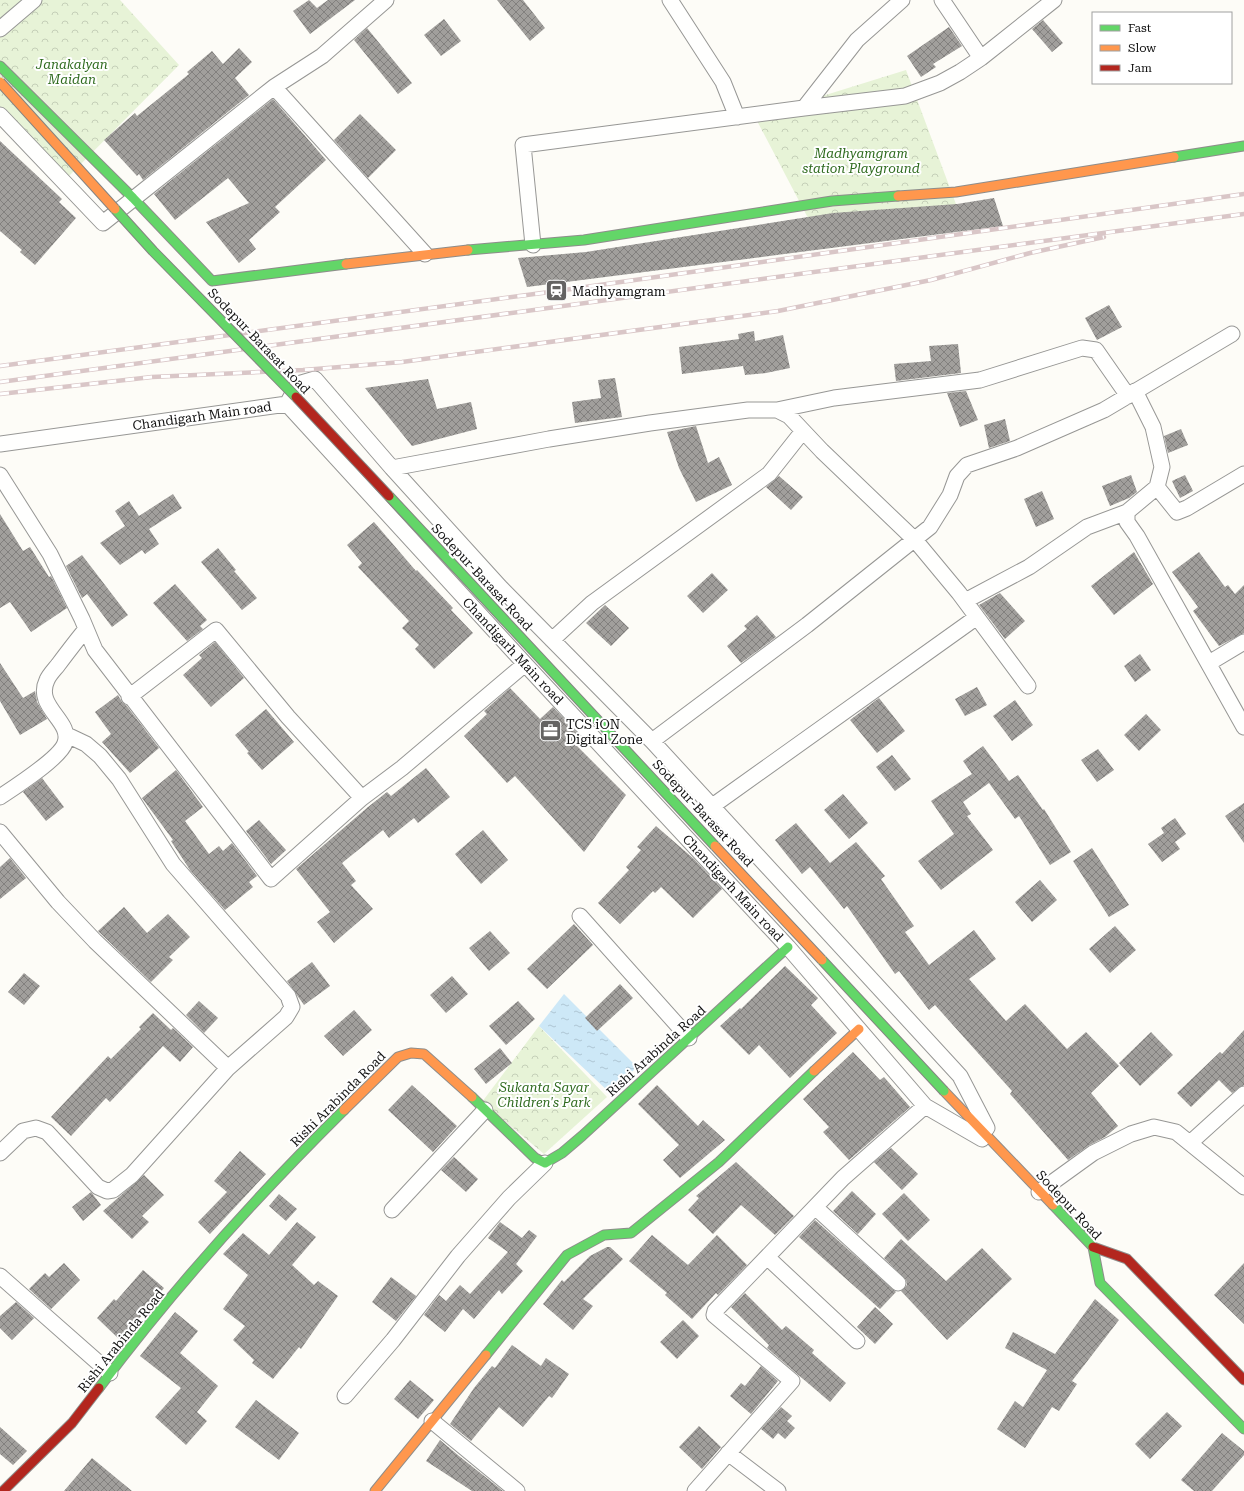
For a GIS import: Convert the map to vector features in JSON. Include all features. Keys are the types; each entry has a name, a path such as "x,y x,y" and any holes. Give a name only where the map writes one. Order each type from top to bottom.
{"street":[{"path":"0,29 34,0"},
{"path":"0,115 103,223 274,87 322,56 386,0"},
{"path":"670,0 723,82 736,117"},
{"path":"804,108 857,40 902,0"},
{"path":"942,0 981,58"},
{"path":"533,245 523,146 804,108 905,96 940,83 981,58 1054,0"},
{"path":"0,66 133,198 212,281 425,254 584,240 832,201 956,192 1244,146"},
{"name":"Sodepur-Barasat Road","path":"0,82 153,251 310,411 944,1090"},
{"path":"274,87 425,254"},
{"path":"652,741 807,625 930,527 950,495 957,476 967,465 1017,448 1104,410 1232,334"},
{"path":"392,468 548,439 650,423 748,410 777,410 834,398 980,380 1082,348 1096,350 1132,394 1153,427 1162,467 1157,487 1127,512 1087,527 1029,567 965,601"},
{"path":"287,404 298,384 315,379 392,468 500,586 652,741 711,807 960,1076 996,1147"},
{"name":"Chandigarh Main road","path":"0,444 287,404 525,664 788,947 925,1106 996,1147"},
{"path":"777,410 790,416 803,431 915,540 965,601 1028,686"},
{"path":"552,640 592,603 768,474 803,431"},
{"path":"1157,487 1177,512 1187,508 1244,474"},
{"path":"0,475 50,554 82,618 95,650 271,879 362,798 402,768 525,664"},
{"path":"1127,512 1127,522 1209,663 1244,727"},
{"path":"711,807 977,617"},
{"path":"0,798 55,756 66,743 67,735 63,724 50,710 46,701 46,680 86,629"},
{"path":"129,696 216,630 288,717 362,798"},
{"path":"1209,663 1244,642"},
{"path":"0,1153 23,1131 36,1128 47,1132 98,1187 107,1191 113,1190 132,1175 228,1068 286,1017 292,1007 288,996 172,864 119,779 100,756 86,744 67,735"},
{"path":"0,832 58,902 95,941 228,1068"},
{"path":"580,916 689,1038"},
{"name":"Rishi Arabinda Road","path":"2,1488 72,1423 110,1373 211,1250 310,1144 398,1057 411,1053 424,1054 535,1158 545,1163 561,1154 788,947"},
{"path":"375,1491 567,1254 604,1235 631,1233 719,1162 859,1029"},
{"name":"Sodepur Road","path":"944,1090 996,1147 1093,1247 1100,1283 1244,1429"},
{"path":"1190,1144 1244,1094"},
{"path":"696,1491 792,1381 714,1315 715,1311 843,1178 925,1106"},
{"path":"392,1210 485,1110"},
{"path":"1039,1192 1093,1153 1131,1134 1154,1126 1176,1132 1244,1187"},
{"path":"345,1396 393,1340 458,1256 509,1198 545,1163"},
{"path":"815,1207 898,1283"},
{"path":"1093,1247 1127,1259 1244,1380"},
{"path":"767,1257 857,1341"},
{"path":"0,1276 110,1373"},
{"path":"432,1421 517,1491"},
{"path":"728,1453 778,1491"}],"green space":[{"name":"Janakalyan Maidan","path":"0,0 120,0 179,65 67,178 0,110"},
{"name":"Madhyamgram station Playground","path":"906,70 963,223 819,239 755,117"},
{"name":"Sukanta Sayar Children's Park","path":"539,1026 607,1097 544,1154 482,1102"}],"water":[{"path":"564,994 637,1067 610,1093 539,1026"}],"building":[{"path":"309,0 317,8 328,0 355,0 310,34 293,11"},
{"path":"497,0 523,0 545,28 530,41"},
{"path":"444,19 461,41 441,56 424,35"},
{"path":"1043,20 1063,43 1052,52 1032,29"},
{"path":"949,27 962,46 933,64 936,67 921,77 907,56"},
{"path":"367,28 412,83 398,94 354,40"},
{"path":"239,48 252,62 235,78 249,95 143,180 139,174 137,176 104,140 135,113 137,116 189,74 187,72 212,51 223,64"},
{"path":"273,99 326,160 275,207 280,212 249,240 256,249 239,263 206,222 249,203 228,178 175,220 154,194"},
{"path":"360,114 396,150 368,178 334,140"},
{"path":"0,141 62,199 59,202 76,218 35,265 20,252 22,250 0,231"},
{"name":"Madhyamgram","path":"994,198 1003,226 527,287 518,258 586,252 833,213 957,204"},
{"path":"1109,305 1122,327 1097,340 1085,318"},
{"path":"754,331 755,341 783,335 790,368 766,373 745,375 743,366 682,374 679,347 739,339 738,334"},
{"path":"958,344 961,373 896,381 894,364 931,361 929,346"},
{"path":"615,378 622,417 575,423 572,402 601,398 598,380"},
{"path":"428,379 437,409 471,402 477,429 412,446 365,388"},
{"path":"966,391 978,420 960,427 947,393"},
{"path":"1005,419 1010,441 989,448 984,425"},
{"path":"696,426 708,463 719,457 732,485 696,502 679,468 667,432"},
{"path":"1181,429 1188,445 1168,453 1164,436"},
{"path":"1131,475 1137,492 1129,498 1110,506 1102,486"},
{"path":"1185,475 1193,491 1180,498 1172,481"},
{"path":"779,476 803,497 791,510 766,487"},
{"path":"1042,491 1054,519 1036,527 1024,499"},
{"path":"173,494 182,508 149,529 159,544 145,554 142,550 120,565 100,543 125,526 115,511 129,501 139,516"},
{"path":"0,514 23,551 30,547 49,577 51,576 67,608 31,632 10,602 0,608"},
{"path":"374,522 416,571 417,570 453,608 451,610 473,633 434,669 415,649 419,645 402,628 409,621 358,567 362,563 347,545"},
{"path":"218,548 236,570 234,571 257,598 242,610 201,562"},
{"path":"1134,552 1153,584 1114,615 1091,586"},
{"path":"1199,552 1225,587 1228,585 1235,594 1244,585 1244,633 1219,646 1193,611 1198,607 1172,572"},
{"path":"82,555 128,615 112,627 87,594 82,598 66,566"},
{"path":"712,573 728,590 703,613 687,596"},
{"path":"175,584 207,620 200,626 203,629 187,641 153,603"},
{"path":"1000,593 1025,621 1005,639 979,605"},
{"path":"605,605 629,628 611,646 586,623"},
{"path":"757,615 776,637 741,663 727,646 747,629 744,626"},
{"path":"215,642 244,678 211,707 183,675 202,658 199,655"},
{"path":"1140,654 1151,670 1135,682 1124,666"},
{"path":"0,663 23,698 35,691 37,702 47,719 20,735 0,701"},
{"path":"977,687 987,705 965,716 955,699"},
{"path":"510,688 540,719 553,707 579,735 572,741 626,795 584,852 515,776 507,783 464,736 487,714 484,711"},
{"path":"118,695 159,748 130,773 102,742 111,734 95,712"},
{"path":"879,698 905,731 877,753 850,720"},
{"path":"1015,700 1033,725 1012,741 993,716"},
{"path":"266,709 294,742 262,770 247,753 249,752 235,735"},
{"path":"1146,714 1161,730 1139,751 1124,735"},
{"path":"983,746 1009,781 1018,775 1043,810 1044,809 1071,852 1050,865 1019,816 1015,819 989,783 963,802 971,814 967,816 993,850 941,890 918,861 954,834 931,801 972,774 963,761"},
{"path":"1098,749 1114,770 1097,782 1081,760"},
{"path":"892,755 911,779 895,791 876,767"},
{"path":"426,768 450,797 418,823 414,818 389,838 383,830 342,863 356,881 351,885 373,909 334,943 317,922 330,912 296,869 387,792 391,796"},
{"path":"176,770 203,807 185,821 209,854 219,846 223,851 232,843 257,876 249,882 253,887 225,910 190,870 171,841 173,840 142,798"},
{"path":"42,778 64,807 46,821 23,792"},
{"path":"843,794 868,823 849,839 824,810"},
{"path":"1244,803 1244,843 1225,816"},
{"path":"1175,818 1186,834 1175,842 1180,849 1162,862 1148,844 1164,833 1161,828"},
{"path":"259,820 286,850 271,864 246,831"},
{"path":"796,823 830,863 856,842 885,876 881,879 914,926 905,932 929,965 974,930 996,959 969,979 1006,1021 1025,1004 1067,1049 1086,1032 1119,1066 1091,1093 1118,1126 1105,1137 1088,1146 1068,1160 1010,1094 1012,1091 935,1005 929,1010 899,971 895,974 847,906 844,909 810,867 802,874 775,840"},
{"path":"656,826 694,859 722,889 693,918 661,887 655,893 653,891 620,924 598,903 629,870 626,867 641,850 637,847"},
{"path":"483,830 508,860 481,884 455,854"},
{"path":"1092,848 1129,905 1109,917 1073,861"},
{"path":"10,858 26,878 0,899 0,867"},
{"path":"1040,880 1057,900 1032,922 1015,902"},
{"path":"124,907 147,933 168,914 190,937 169,957 173,960 151,982 98,931"},
{"path":"574,924 593,945 547,989 527,969"},
{"path":"1115,926 1136,950 1110,973 1089,949"},
{"path":"490,931 510,953 489,971 469,948"},
{"path":"312,962 330,986 304,1005 287,981"},
{"path":"785,966 818,998 811,1005 837,1033 790,1078 759,1045 749,1055 720,1026 740,1008 741,1009"},
{"path":"24,973 40,986 24,1005 8,992"},
{"path":"452,976 468,994 446,1013 430,995"},
{"path":"620,984 633,998 597,1031 585,1018"},
{"path":"199,1001 218,1018 204,1033 186,1015"},
{"path":"518,1001 535,1019 506,1045 489,1026"},
{"path":"354,1010 372,1030 343,1056 324,1036"},
{"path":"153,1013 171,1030 173,1028 193,1047 180,1062 163,1046 110,1102 106,1098 71,1136 51,1117 108,1056 111,1059 141,1029 139,1027"},
{"path":"1244,1030 1244,1085 1232,1093 1219,1080 1191,1107 1177,1093 1220,1052 1222,1054"},
{"path":"1151,1032 1173,1055 1140,1086 1119,1063"},
{"path":"500,1048 512,1063 486,1084 474,1069"},
{"path":"853,1052 880,1080 884,1077 910,1107 849,1160 823,1132 829,1127 803,1099"},
{"path":"412,1085 457,1126 433,1152 388,1110"},
{"path":"657,1085 698,1126 703,1120 725,1140 680,1178 663,1160 679,1145 638,1104"},
{"path":"891,1148 918,1174 902,1190 874,1162"},
{"path":"240,1151 266,1174 210,1234 198,1222 227,1192 214,1181"},
{"path":"454,1157 478,1179 466,1192 441,1170"},
{"path":"736,1162 794,1216 775,1235 741,1205 713,1234 688,1210 699,1198 696,1196"},
{"path":"144,1175 164,1195 142,1216 149,1222 132,1239 103,1211"},
{"path":"852,1191 876,1214 858,1234 833,1211"},
{"path":"91,1192 101,1205 83,1221 72,1207"},
{"path":"904,1193 930,1220 908,1241 882,1214"},
{"path":"279,1194 297,1209 286,1221 269,1206"},
{"path":"815,1220 896,1292 880,1309 799,1237"},
{"path":"297,1222 316,1237 292,1265 314,1285 318,1281 338,1296 301,1349 299,1347 273,1379 252,1363 254,1360 233,1340 245,1326 223,1309 248,1275 223,1254 243,1233 269,1255"},
{"path":"500,1222 522,1238 529,1230 537,1236 516,1264 523,1271 502,1294 499,1290 474,1319 463,1309 445,1332 424,1315 439,1295 446,1301 460,1285 470,1294 508,1252 488,1238"},
{"path":"652,1235 688,1265 717,1235 747,1265 718,1295 716,1293 692,1319 665,1295 667,1293 629,1261"},
{"path":"901,1239 946,1281 982,1248 1012,1279 947,1340 901,1291 907,1285 906,1280 884,1258"},
{"path":"607,1247 610,1247 623,1259 583,1299 593,1306 573,1330 543,1304 562,1280 564,1282 590,1256"},
{"path":"64,1263 80,1280 51,1309 29,1289 45,1273 49,1277"},
{"path":"1244,1263 1244,1324 1214,1295"},
{"path":"143,1270 164,1288 121,1341 97,1318 114,1299 116,1301"},
{"path":"391,1277 416,1296 396,1321 372,1302"},
{"path":"745,1293 782,1330 786,1326 814,1350 812,1353 846,1383 830,1402 767,1348 769,1345 731,1307"},
{"path":"1095,1299 1119,1320 1072,1381 1077,1384 1059,1411 1052,1407 1025,1448 997,1429 1015,1401 1023,1407 1047,1370 1005,1348 1013,1332 1055,1354"},
{"path":"16,1302 34,1318 12,1340 0,1328 0,1316"},
{"path":"875,1307 893,1324 875,1344 857,1327"},
{"path":"175,1312 198,1331 180,1353 218,1386 197,1412 207,1421 186,1445 155,1417 181,1388 140,1356"},
{"path":"683,1320 699,1336 677,1359 660,1342"},
{"path":"512,1345 541,1366 546,1358 569,1374 552,1398 549,1396 523,1427 499,1407 471,1441 450,1424 474,1388 492,1366 495,1368"},
{"path":"761,1366 778,1381 751,1414 730,1396 741,1383 745,1386"},
{"path":"410,1380 434,1400 418,1419 394,1399"},
{"path":"256,1400 299,1433 279,1460 235,1427"},
{"path":"781,1407 792,1416 787,1421 795,1428 785,1439 778,1433 773,1439 761,1429"},
{"path":"1167,1412 1182,1426 1150,1459 1135,1444"},
{"path":"699,1426 721,1447 702,1469 679,1447"},
{"path":"0,1427 27,1451 13,1465 0,1454"},
{"path":"1222,1433 1244,1451 1244,1455 1212,1491 1194,1491 1181,1480"},
{"path":"440,1440 503,1491 472,1491 426,1461"},
{"path":"92,1458 132,1491 64,1491"}],"railway":[{"path":"0,366 557,291 1244,194"},
{"path":"0,382 1244,214"},
{"path":"0,394 152,377 303,370 402,362 778,311 931,280 1030,253 1104,237"}],"traffic: fast":[{"path":"0,66 133,198 212,281 346,264"},
{"path":"1174,157 1244,146"},
{"path":"468,250 584,240 832,201 898,196"},
{"path":"115,209 153,251 296,397"},
{"path":"389,496 715,846"},
{"path":"472,1097 535,1158 545,1163 562,1153 582,1136 788,947"},
{"path":"822,960 944,1091"},
{"path":"486,1355 567,1255 604,1235 631,1233 719,1162 814,1071"},
{"path":"99,1388 156,1315 216,1244 279,1176 344,1110"},
{"path":"1053,1205 1093,1247 1100,1283 1244,1429"}],"traffic: slow":[{"path":"0,82 115,209"},
{"path":"898,196 956,192 1174,157"},
{"path":"346,264 468,250"},
{"path":"715,846 822,960"},
{"path":"814,1071 859,1029"},
{"path":"344,1110 398,1057 411,1053 424,1054 472,1097"},
{"path":"944,1091 1053,1205"},
{"path":"375,1491 486,1355"}],"traffic: jam":[{"path":"296,397 389,496"},
{"path":"1093,1247 1127,1259 1244,1380"},
{"path":"3,1491 72,1423 99,1388"}],"place":[{"name":"Madhyamgram","path":"557,291"},
{"name":"TCS iON Digital Zone","path":"551,731"}]}
